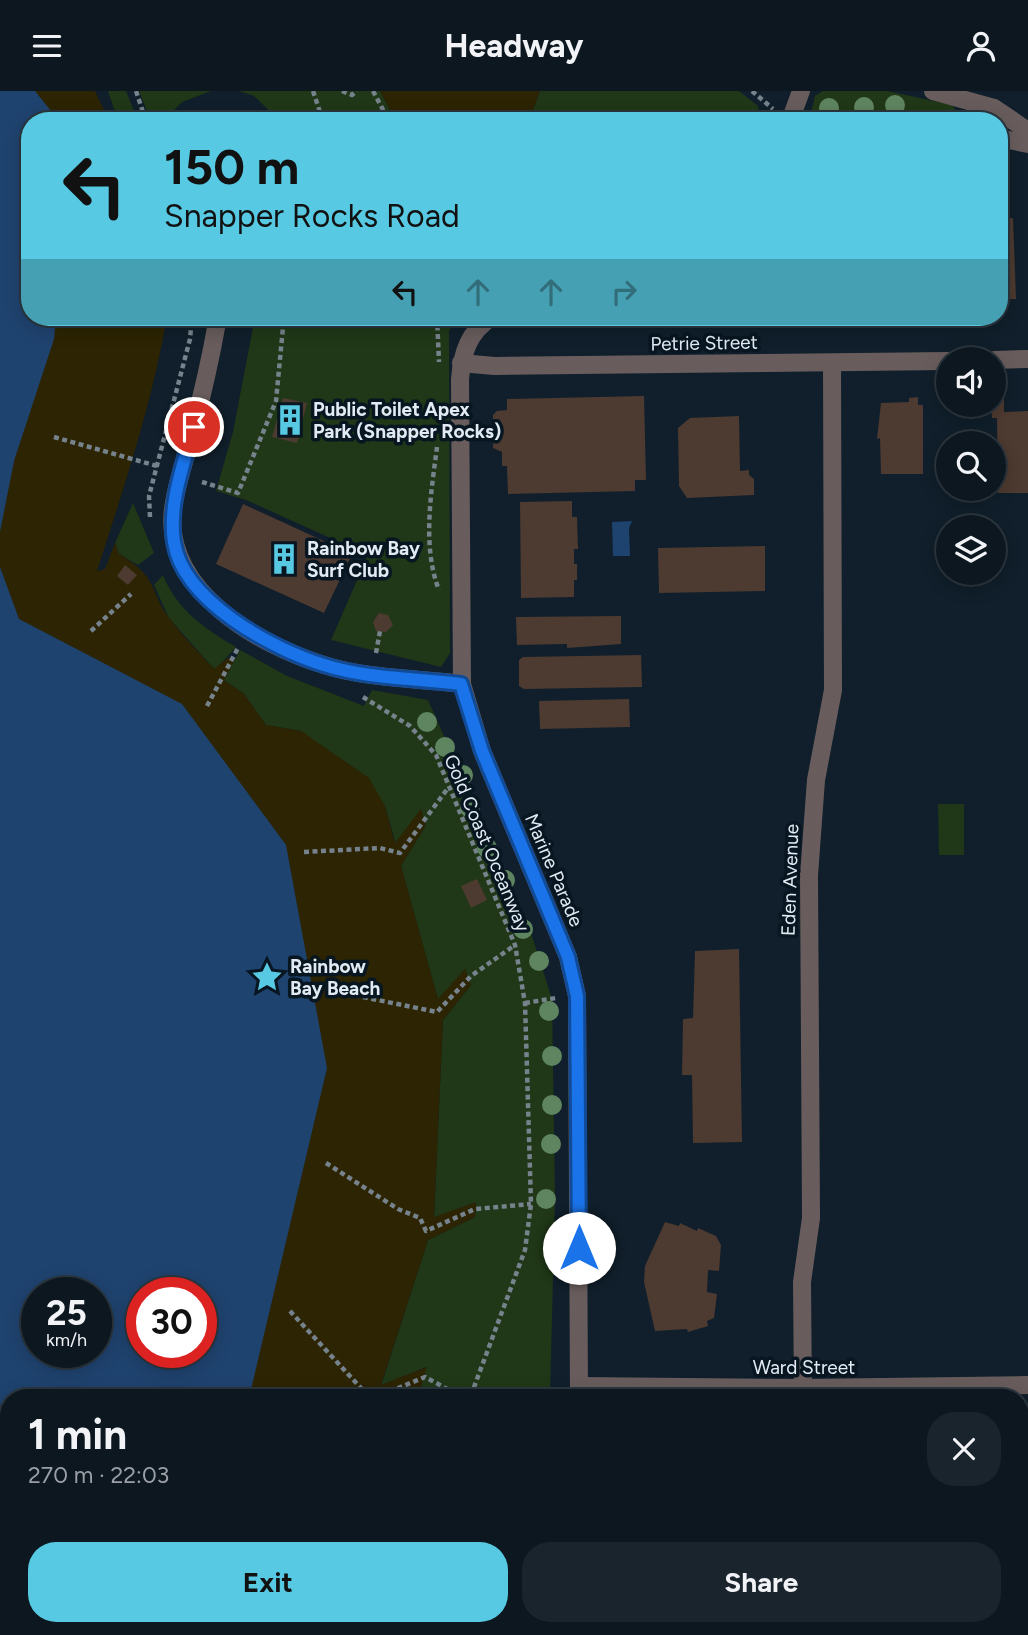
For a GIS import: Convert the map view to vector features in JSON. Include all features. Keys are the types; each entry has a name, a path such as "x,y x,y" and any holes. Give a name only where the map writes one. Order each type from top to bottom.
{"street":[{"path":"933,91 982,112"},
{"path":"1008,116 1028,131"},
{"path":"1008,140 1028,144"},
{"path":"216,326 207,378 173,510 174,544 190,579 219,610 298,656 366,674 461,684"},
{"path":"461,363 472,335 482,326"},
{"path":"1006,360 1028,359"},
{"name":"Petrie Street","path":"461,363 508,366 936,361"},
{"name":"Marine Parade","path":"461,363 461,684 482,751 568,957 577,996 580,1389"},
{"name":"Eden Avenue","path":"803,1389 803,1282 811,1218 808,874 816,780 833,690 832,363"},
{"name":"Ward Street","path":"916,1389 1028,1385"}],"path":[{"path":"136,91 143,112"},
{"path":"313,91 320,112"},
{"path":"342,91 352,95 357,91"},
{"path":"373,91 384,112"},
{"path":"752,91 774,109"},
{"path":"152,521 149,496 191,326"},
{"path":"202,482 238,493 276,401 283,326"},
{"path":"437,326 439,366"},
{"path":"54,437 157,466"},
{"path":"438,444 431,492 431,569 443,600"},
{"path":"91,631 131,594"},
{"path":"380,631 374,652 387,655"},
{"path":"207,706 239,646 251,650"},
{"name":"Gold Coast Oceanway","path":"358,693 410,726 436,755 514,945 525,1003 531,1204 525,1250 473,1389"},
{"path":"304,852 380,848 400,853 449,787"},
{"path":"338,992 437,1012 471,976 514,945"},
{"path":"525,1003 556,998"},
{"path":"326,1163 398,1209 420,1218 426,1231 475,1209 531,1204"},
{"path":"290,1311 364,1389"},
{"path":"395,1389 425,1377 447,1389"}],"green space":[{"path":"108,91 126,91 134,112 116,112"},
{"path":"139,91 211,91 182,102 172,112 147,112"},
{"path":"239,91 380,91 391,112 271,112 254,96"},
{"path":"540,91 739,91 758,106 759,112 532,112"},
{"path":"823,91 887,91 952,105 956,112 811,112 815,96"},
{"path":"253,326 452,326 449,331 450,653 441,667 331,640 368,555 246,500 216,491 233,432"},
{"path":"133,503 154,553 138,565 119,554 115,543"},
{"path":"163,575 176,598 193,617 236,647 215,670 169,618 154,585"},
{"path":"240,650 287,676 364,706 372,690 428,700 529,927 552,999 555,1196 550,1389 416,1389 421,1387 426,1367 381,1386 428,1240 475,1217 476,1202 434,1218 443,1020 471,985 465,970 438,1000 401,866 426,825 421,810 396,844 385,806 301,731 266,725 244,694 224,680"},
{"path":"938,804 964,804 964,855 939,855"}],"sand":[{"name":"Rainbow Bay Beach","path":"3,91 95,91 105,112 21,112 21,326 165,326 145,413 97,571 105,569 115,543 119,554 148,578 171,620 214,669 229,657 234,661 224,680 244,694 266,725 301,731 369,778 385,806 395,843 421,809 426,825 401,866 438,999 465,969 471,985 443,1020 434,1217 476,1202 475,1217 428,1240 381,1385 427,1367 421,1387 65,1389 83,1368 112,1368 112,1277 94,1277 0,650 0,94"},
{"path":"380,91 540,91 532,112 391,112"}],"water":[{"path":"0,91 35,91 52,112 21,112 21,326 55,326 54,339 14,461 0,532"},
{"path":"632,521 629,528 630,556 613,556 612,522"},
{"path":"0,567 19,619 182,704 286,845 327,1068 251,1389 0,1389"}],"building":[{"path":"1008,218 1013,218 1016,299 1008,299"},
{"path":"644,396 646,480 635,480 635,491 508,494 507,466 502,466 502,452 493,448 493,415 497,411 507,410 507,399"},
{"path":"918,397 918,405 923,405 923,474 881,474 880,438 877,439 881,403 909,402 909,398"},
{"name":"Public Toilet Apex Park (Snapper Rocks)","path":"283,398 307,403 297,443 272,437"},
{"path":"1028,411 1028,493 1006,493 1006,431 997,431 997,418 992,418 1006,417 1006,412"},
{"path":"739,416 740,471 749,470 749,475 754,479 754,495 687,498 679,486 678,428 690,418"},
{"path":"572,501 572,517 577,517 578,549 574,549 577,580 574,580 574,597 521,598 520,502"},
{"name":"Rainbow Bay Surf Club","path":"243,504 352,554 324,613 216,564"},
{"path":"765,546 765,591 659,593 658,548"},
{"path":"125,565 137,575 128,585 117,576"},
{"path":"379,613 388,615 393,625 386,632 376,631 373,622"},
{"path":"621,616 621,644 567,648 567,644 517,645 516,617"},
{"path":"641,655 642,687 524,689 519,686 519,660 523,657"},
{"path":"629,699 630,727 540,729 539,701"},
{"path":"477,879 487,900 471,908 461,886"},
{"path":"739,949 742,1142 693,1143 692,1075 682,1075 683,1019 693,1018 695,951"},
{"path":"665,1222 679,1226 680,1223 697,1231 698,1228 716,1236 721,1245 719,1271 708,1270 707,1292 717,1294 714,1318 707,1321 708,1326 688,1332 687,1329 655,1331 644,1282 645,1266"}],"place":[{"name":"Public Toilet Apex Park (Snapper Rocks)","path":"290,420"},
{"name":"Rainbow Bay Surf Club","path":"284,559"},
{"name":"Rainbow Bay Beach","path":"267,977"}],"route":[{"path":"194,427 173,510 174,544 190,579 204,596 219,610 264,638 298,656 326,666 366,674 461,684 482,751 568,957 577,996 579,1248"}]}
